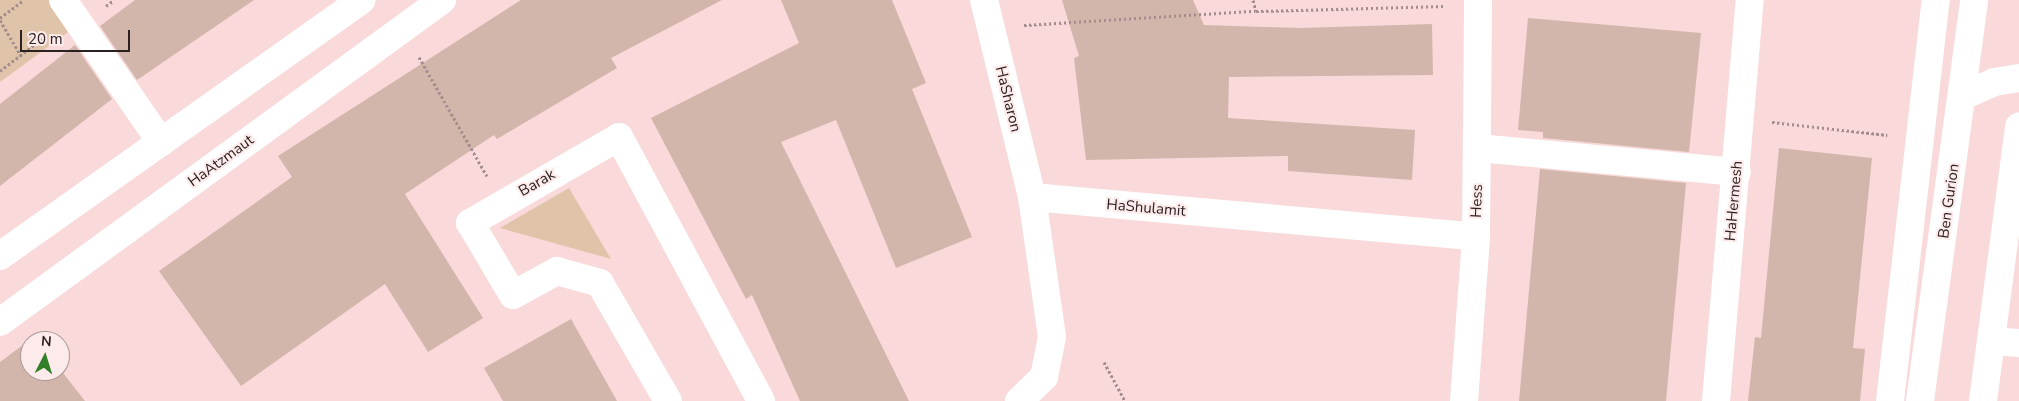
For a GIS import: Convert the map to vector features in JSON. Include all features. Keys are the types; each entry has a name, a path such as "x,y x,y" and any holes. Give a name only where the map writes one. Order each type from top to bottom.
{"street":[{"path":"0,256 361,0"},
{"name":"HaAtzmaut","path":"0,322 442,0"},
{"name":"HaSharon","path":"984,0 1032,197"},
{"name":"HaHermesh","path":"1716,401 1737,172 1750,0"},
{"path":"1890,401 1936,0"},
{"name":"Ben Gurion","path":"1920,401 1963,96 1974,0"},
{"name":"Hess","path":"1464,401 1476,237 1478,2"},
{"path":"68,8 160,142"},
{"path":"1963,96 1994,82 2019,78"},
{"path":"1983,401 2019,126"},
{"name":"Barak","path":"668,401 600,284 557,270 513,295 470,223 619,136 761,401"},
{"path":"1478,148 1737,172"},
{"path":"1019,401 1044,377 1052,337 1032,197"},
{"name":"HaShulamit","path":"1032,197 1476,237"},
{"path":"1991,341 2019,343"}],"path":[{"path":"21,56 0,19 24,0"},
{"path":"1253,0 1256,11"},
{"path":"991,27 1256,11 1478,2"},
{"path":"0,71 21,56 68,8"},
{"path":"403,28 503,203"},
{"path":"1790,124 1921,139"},
{"path":"1104,362 1125,401"}],"shaded area":[{"path":"0,0 72,0 71,30 0,82"},
{"path":"569,188 611,259 500,228"}],"building":[{"path":"135,0 254,0 137,80 100,26"},
{"path":"521,0 722,0 611,58 617,68 497,139 494,135 405,194 483,318 428,352 385,284 241,386 159,271 292,177 278,156"},
{"path":"781,0 892,0 926,83 912,89 972,237 896,268 836,120 781,142 909,401 800,401 752,295 746,299 651,118 799,43"},
{"path":"1062,0 1193,0 1204,25 1300,28 1432,24 1433,75 1229,77 1228,118 1415,130 1412,180 1288,171 1288,156 1086,160 1074,58 1079,56"},
{"path":"1528,18 1701,33 1689,152 1543,138 1543,132 1518,130"},
{"path":"75,45 112,99 0,186 0,104"},
{"path":"1779,148 1872,158 1853,348 1865,349 1860,401 1748,401 1755,337 1761,338"},
{"path":"1540,169 1686,183 1666,401 1519,401"},
{"path":"571,319 617,401 503,401 484,368"},
{"path":"20,347 20,381 69,381 85,401 0,401 0,362"}]}
